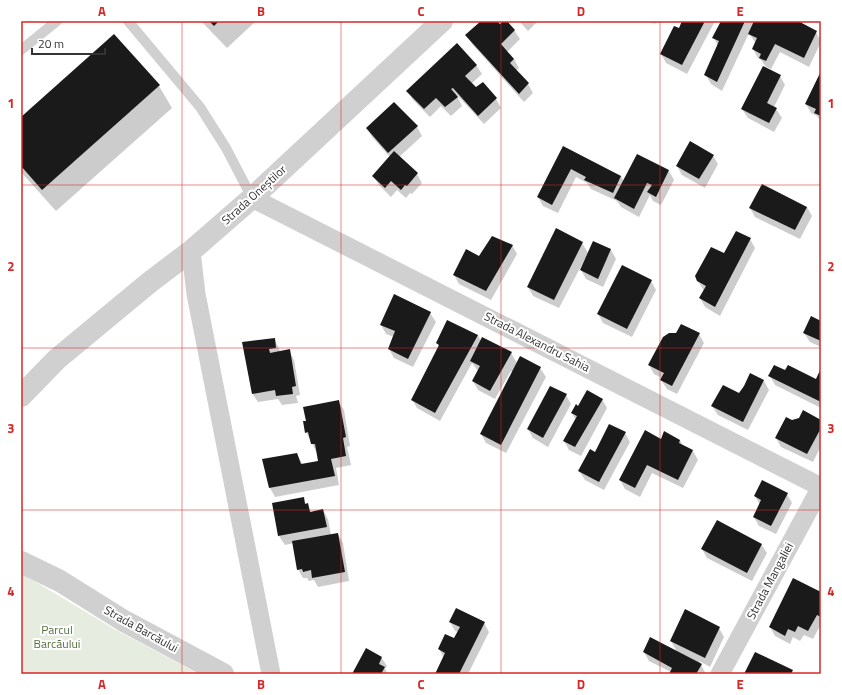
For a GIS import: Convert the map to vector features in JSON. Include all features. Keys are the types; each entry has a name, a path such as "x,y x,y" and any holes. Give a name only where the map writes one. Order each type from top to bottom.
{"street":[{"name":"Strada Oneștilor","path":"21,396 57,359 150,282 191,251 252,198 442,21"},
{"name":"Strada Alexandru Sahia","path":"252,198 821,487"},
{"path":"191,251 196,294 271,674"},
{"name":"Strada Oneștilor","path":"21,382 57,359"},
{"name":"Strada Mangaliei","path":"720,674 821,487"},
{"name":"Strada Barcăului","path":"21,547 60,581"},
{"name":"Strada Barcăului","path":"21,562 60,581 124,621 223,674"}],"lane":[{"path":"21,50 57,21"},
{"path":"128,21 200,107 226,148 252,198"}],"green space":[{"name":"Parcul Barcăului","path":"21,573 114,629 199,674 21,674"}],"building":[{"path":"209,21 219,21 214,26"},
{"path":"481,21 497,21 500,24 503,21 507,21 515,30 501,44 514,59 510,63 529,83 519,94 465,35"},
{"path":"682,21 705,21 682,65 660,54 674,26 679,28"},
{"path":"721,21 745,21 717,82 704,75 719,41 712,38"},
{"path":"754,21 798,21 817,31 804,58 775,44 766,61 759,58 761,54 752,49 757,38 748,34"},
{"path":"114,34 160,85 42,190 21,166 21,117"},
{"path":"457,43 477,65 465,76 476,87 483,82 497,98 478,116 453,88 451,89 458,97 445,107 436,98 424,109 406,91"},
{"path":"763,66 781,75 767,103 777,108 769,123 741,109"},
{"path":"821,71 821,116 814,113 816,109 805,104"},
{"path":"394,102 418,126 388,153 366,128"},
{"path":"690,141 714,155 699,179 676,166"},
{"path":"563,146 621,176 613,193 584,180 586,177 571,169 552,205 537,197"},
{"path":"394,151 418,173 407,186 405,185 401,190 391,181 385,188 372,176"},
{"path":"637,154 669,170 656,197 647,192 652,185 647,183 634,209 614,198"},
{"path":"762,184 807,207 795,230 749,208"},
{"path":"556,228 583,242 554,300 527,287"},
{"path":"736,231 751,238 715,307 699,298 706,286 697,281 695,276 711,247 724,253"},
{"path":"492,236 513,245 486,291 453,275 466,249 479,256"},
{"path":"593,241 611,249 598,279 580,270"},
{"path":"622,265 652,280 627,329 597,314"},
{"path":"394,294 431,312 408,359 388,349 395,331 380,325"},
{"path":"811,316 821,321 821,341 803,333"},
{"path":"447,320 478,335 435,413 411,400 439,345 436,343"},
{"path":"681,324 700,333 672,386 660,380 664,373 648,365 663,337 669,333 676,333"},
{"path":"482,337 512,352 490,391 472,381 480,366 470,361"},
{"path":"275,338 276,348 269,349 270,353 290,349 296,386 292,387 293,394 276,396 275,390 252,394 242,342"},
{"path":"520,356 541,367 501,445 480,434"},
{"path":"774,365 785,370 788,365 816,379 821,368 821,402 768,376"},
{"path":"750,373 764,380 743,422 711,406 723,385 739,393"},
{"path":"550,386 567,394 543,438 527,429"},
{"path":"587,390 603,399 575,447 563,441 577,416 571,413 576,404 578,406"},
{"path":"339,400 346,437 343,438 346,456 331,459 335,476 269,488 262,459 297,453 301,464 318,461 315,444 311,444 308,432 305,433 303,421 306,421 303,407"},
{"path":"803,410 821,420 821,428 807,454 775,438 786,417 792,420 799,418"},
{"path":"609,424 626,432 599,482 578,471 590,449 595,452"},
{"path":"645,430 661,439 664,431 680,440 679,443 693,450 678,480 647,465 635,488 619,480"},
{"path":"762,480 788,493 771,526 753,517 761,500 754,496"},
{"path":"304,497 305,504 308,503 310,512 323,509 327,527 278,536 272,503"},
{"path":"717,520 762,544 747,573 701,549"},
{"path":"338,533 345,572 312,578 311,570 303,572 302,569 297,570 292,541"},
{"path":"793,578 821,592 821,617 817,615 808,631 798,626 795,632 788,629 785,636 769,627"},
{"path":"456,608 485,622 459,674 435,674 445,653 438,649 445,634 454,638 460,627 449,622"},
{"path":"685,609 720,627 705,658 670,641"},
{"path":"650,637 702,664 696,674 669,674 672,668 643,652"},
{"path":"366,648 382,657 379,664 385,667 381,674 352,674"},
{"path":"755,652 793,670 791,674 744,674"}]}
